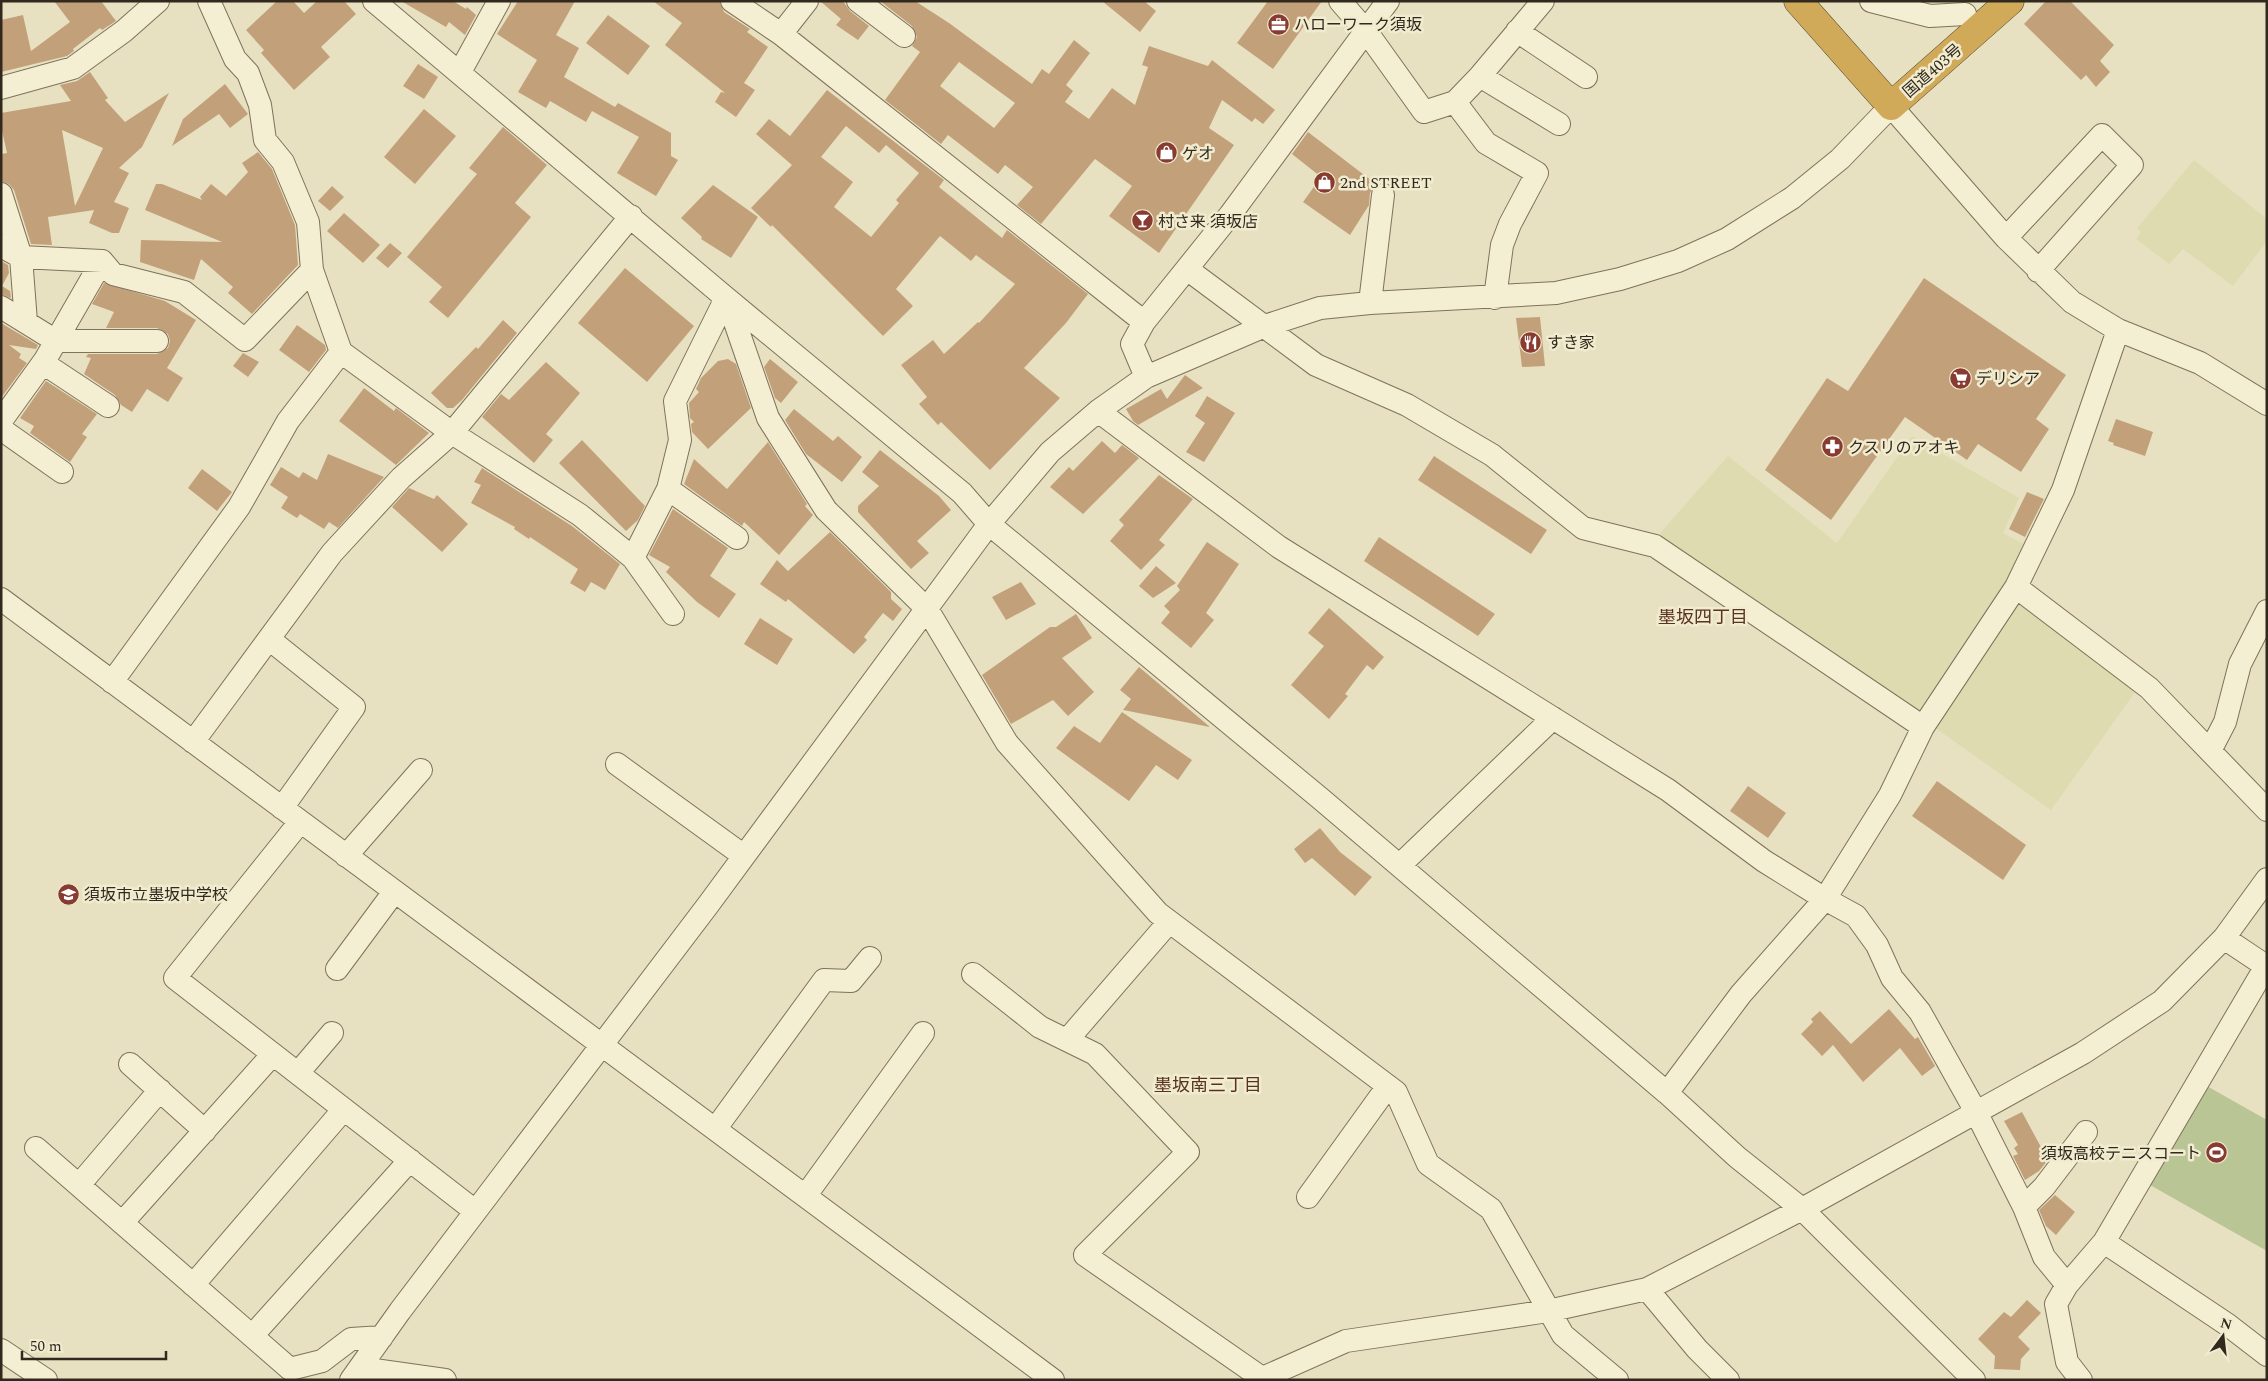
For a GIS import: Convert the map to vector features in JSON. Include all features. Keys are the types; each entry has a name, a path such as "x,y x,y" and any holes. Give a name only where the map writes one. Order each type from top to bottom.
{"highway":[{"name":"国道403号","path":"1798,1 1891,106 2010,1"}],"street":[{"path":"1,88 73,68 124,31 158,1"},
{"path":"209,1 235,59 248,73 260,106 265,140 283,162 308,222 312,270 341,352 452,433 580,516 633,558 673,614"},
{"path":"374,1 726,298 962,493 989,524 1400,865 1667,1093 1736,1157 1802,1209 1974,1380"},
{"path":"460,72 499,1"},
{"path":"732,1 781,34 1144,322"},
{"path":"781,34 807,1"},
{"path":"858,1 904,36"},
{"path":"1340,1 1366,30 1424,112 1455,102 1480,76 1543,1"},
{"path":"1146,377 1132,344 1144,322 1230,215 1388,1"},
{"path":"1871,1 1930,16 1966,14"},
{"path":"1517,31 1586,78"},
{"path":"1480,76 1559,124"},
{"path":"1455,102 1486,142 1537,173 1510,224 1502,245 1495,298"},
{"path":"356,1374 475,1211 744,856 989,524 1050,452 1098,411 1146,377 1265,326 1320,308 1370,303 1495,298 1556,293 1620,279 1678,261 1727,238 1792,198 1840,159 1891,106 2006,238 2072,302 2118,330 2200,363 2267,404"},
{"path":"2006,238 2102,135 2132,165 2038,271"},
{"path":"1,194 21,257 26,322"},
{"path":"1370,303 1383,195"},
{"path":"193,742 332,553 401,478 452,433 631,216"},
{"path":"1,246 21,257 102,261 113,274 184,292 245,340 312,270"},
{"path":"1,421 43,363 102,261"},
{"path":"1187,269 1316,365 1407,405 1492,455 1583,528 1655,546 1923,727"},
{"path":"633,558 668,489 680,440 675,401 726,298"},
{"path":"726,298 768,418 826,510 927,609 1007,743 1158,913 1396,1092 1428,1164 1491,1209 1563,1335 1617,1380"},
{"path":"1,307 56,340 157,341"},
{"path":"1667,1093 1741,994 1825,899 1890,795 1923,727 2016,587 2063,490 2118,330"},
{"path":"112,682 239,508 288,421 341,352"},
{"path":"43,363 108,406"},
{"path":"1098,411 1279,547 1668,790 1764,861 1856,916 1877,946 1892,978 1920,1012 1976,1112 2024,1207 2044,1258 2066,1285"},
{"path":"1,429 62,472"},
{"path":"668,489 737,538"},
{"path":"2016,587 2149,688 2267,810"},
{"path":"1,599 394,892 602,1043 1053,1380"},
{"path":"2210,751 2225,722 2240,664 2267,611"},
{"path":"269,639 354,706 282,808"},
{"path":"1400,865 1553,718"},
{"path":"617,764 744,856"},
{"path":"346,856 421,770"},
{"path":"300,822 175,978 475,1211"},
{"path":"973,974 1040,1027 1095,1054 1188,1152 1085,1255 1260,1379 1346,1341 1548,1311 1647,1289 1802,1209 2083,1053 2162,1001 2224,938 2267,879"},
{"path":"337,969 394,892"},
{"path":"1068,1040 1169,922"},
{"path":"2081,1380 2067,1362 2056,1304 2066,1285 2104,1242 2266,966 2224,938"},
{"path":"716,1128 824,980 851,981 870,958"},
{"path":"298,1073 332,1033"},
{"path":"806,1195 924,1033"},
{"path":"122,1223 273,1054"},
{"path":"130,1064 205,1131"},
{"path":"1308,1197 1388,1086"},
{"path":"79,1186 160,1090"},
{"path":"193,1285 344,1109"},
{"path":"2024,1207 2044,1187 2086,1132"},
{"path":"36,1148 290,1369 322,1361 351,1339 382,1337"},
{"path":"252,1336 410,1160"},
{"path":"2104,1242 2228,1325 2267,1355"},
{"path":"1647,1289 1697,1349 1728,1380"},
{"path":"1,1350 46,1380"},
{"path":"356,1374 445,1380"}],"shaded area":[{"path":"2194,160 2267,219 2267,241 2233,286 2183,249 2169,264 2136,239 2141,232 2137,228"},
{"path":"1912,436 2019,498 2003,533 2027,546 2005,589 1919,718 1655,539 1728,456 1837,543"},
{"path":"2017,598 2138,688 2051,810 1934,727"}],"green space":[{"name":"須坂高校テニスコート","path":"2205,1085 2267,1120 2267,1251 2150,1185"}],"building":[{"path":"54,1 101,1 116,21 102,30 100,28 67,56 1,72 1,20 23,15 31,51 70,22"},
{"path":"277,1 293,1 304,13 317,1 344,1 356,14 321,47 330,57 294,90 261,53 264,50 246,30"},
{"path":"401,1 453,1 466,9 467,7 476,15 465,35 449,22 446,27"},
{"path":"518,1 575,1 556,35 579,48 564,77 615,107 618,103 671,133 671,156 678,160 656,196 617,173 639,137 592,111 586,122 550,101 546,108 518,92 537,60 497,34"},
{"path":"653,1 719,1 724,12 750,29 747,32 768,47 744,83 755,90 736,117 715,102 721,92 725,93 665,45 682,23"},
{"path":"820,1 843,1 850,11 869,26 858,40 836,25 841,19"},
{"path":"880,1 915,1 949,23 1032,84 1042,69 1049,74 1074,40 1090,53 1066,85 1073,91 1065,102 1089,119 1112,88 1135,105 1148,67 1142,65 1149,46 1208,66 1212,60 1275,110 1263,124 1255,118 1252,122 1222,100 1209,128 1234,145 1159,253 1109,216 1132,186 1095,159 1041,224 1017,205 1033,187 1005,165 998,174 948,135 941,144 885,100 920,52 912,46 917,37 912,26","holes":["959,62 1015,103 994,128 940,86"]},
{"path":"1102,1 1144,1 1156,11 1140,32"},
{"name":"ハローワーク須坂","path":"1268,1 1322,1 1273,69 1237,43"},
{"path":"2046,1 2070,1 2114,45 2100,61 2110,72 2096,87 2086,75 2081,80 2024,24"},
{"path":"608,15 650,46 628,75 586,43"},
{"path":"418,64 438,77 424,99 403,86"},
{"path":"90,72 108,98 105,100 125,122 169,93 142,147 119,168 129,173 114,202 129,208 119,233 112,233 89,223 94,210 48,217 52,245 31,244 14,190 9,184 1,181 1,154 7,153 1,126 1,113 71,101 60,85 77,81","holes":["62,130 103,148 75,206"]},
{"path":"225,84 248,114 230,128 219,114 172,146 183,119"},
{"path":"827,90 944,180 939,187 1002,238 1007,230 1088,294 1066,323 1024,368 1060,398 990,470 941,422 938,425 919,404 927,397 901,365 933,340 944,354 979,323 1015,284 976,255 971,261 940,236 896,289 913,306 883,336 772,225 771,227 751,208 792,165 756,134 769,119 790,136","holes":["846,126 879,153 886,145 919,173 896,200 899,203 871,237 834,207 853,182 821,157"]},
{"path":"424,109 456,136 415,184 384,157"},
{"path":"503,127 547,165 515,203 531,217 448,318 429,302 442,287 407,257 477,174 469,168"},
{"name":"2nd STREET","path":"1308,132 1376,184 1370,193 1369,205 1350,235 1303,202 1321,177 1292,154"},
{"path":"258,152 272,169 295,225 298,265 252,314 228,293 233,287 201,259 194,280 140,262 141,240 222,242 145,210 156,184 162,184 202,200 200,197 211,184 226,196 248,172 242,163"},
{"path":"713,185 758,217 731,258 701,239 702,237 681,218"},
{"path":"332,186 344,197 330,211 318,201"},
{"path":"344,213 380,245 363,263 327,231"},
{"path":"390,243 402,253 388,268 376,258"},
{"path":"1,261 8,265 9,273 2,286 10,291 11,298 1,294"},
{"path":"625,268 694,326 647,382 578,323"},
{"name":"デリシア","path":"1924,278 2066,375 2036,419 2049,429 2021,472 1978,444 1967,460 1905,417 1831,520 1765,470 1827,378 1848,391"},
{"path":"104,283 165,301 196,320 167,368 183,378 168,402 147,389 132,412 121,405 115,395 84,374 91,358 86,357 88,354 157,354 168,348 170,341 168,334 157,328 106,328 114,312 92,304"},
{"name":"すき家","path":"1540,317 1545,366 1522,367 1516,318"},
{"path":"503,320 517,333 462,400 453,408 447,408 431,393 476,347 478,349"},
{"path":"1,323 38,345 36,349 9,345 21,354 19,358 27,363 1,398"},
{"path":"297,325 325,345 326,350 309,372 279,350"},
{"path":"243,353 259,362 248,377 233,366"},
{"path":"728,359 736,364 751,408 708,449 692,432 691,424 694,422 690,418 689,403 699,392 696,389 701,378 718,361"},
{"path":"770,359 798,382 781,403 775,398 764,367"},
{"path":"546,362 580,393 546,434 553,440 534,463 482,417 501,394 509,400"},
{"path":"1185,375 1203,388 1138,425 1133,421 1126,409 1161,389 1167,399"},
{"path":"46,381 97,414 82,434 87,437 70,462 30,433 34,426 20,418"},
{"path":"364,388 394,411 396,408 429,433 396,465 339,421"},
{"path":"1207,396 1235,413 1204,462 1186,452 1205,423 1195,416"},
{"path":"794,409 833,441 838,436 862,457 842,482 806,454 785,420"},
{"path":"2116,419 2153,432 2145,456 2113,445 2114,443 2108,441"},
{"path":"582,440 645,506 638,520 626,531 559,463"},
{"path":"1102,441 1115,453 1122,445 1139,458 1083,514 1050,487 1069,467 1073,471"},
{"path":"768,442 807,504 805,506 813,515 779,555 744,522 742,526 684,484 694,459 727,489"},
{"path":"880,450 939,496 951,510 917,541 929,553 911,569 858,512 858,506 879,486 862,472"},
{"path":"328,454 384,477 338,528 329,522 324,529 300,514 297,518 281,508 288,497 270,485 281,467 299,478 303,472 317,480"},
{"path":"1434,456 1547,530 1531,554 1418,480"},
{"path":"482,468 572,526 620,564 605,590 591,582 585,592 570,583 578,569 530,537 529,539 514,529 515,527 471,503 481,485 474,482"},
{"path":"202,469 232,492 217,511 188,488"},
{"path":"1159,475 1193,499 1159,540 1165,545 1141,570 1110,541 1124,525 1119,520"},
{"path":"409,488 434,499 437,495 468,524 442,552 392,507"},
{"path":"2027,492 2044,499 2025,537 2009,529"},
{"path":"673,509 728,548 710,576 736,594 719,618 697,602 666,572 670,567 649,555"},
{"path":"830,532 891,592 891,599 902,609 893,621 883,613 864,637 867,640 854,654 788,599 786,602 760,584 777,560 788,571"},
{"path":"1379,537 1495,614 1478,636 1364,561"},
{"path":"1207,542 1239,564 1206,613 1214,620 1191,648 1161,623 1170,612 1164,606 1180,590 1177,586"},
{"path":"1156,566 1176,583 1153,598 1139,586"},
{"path":"1021,582 1036,604 1006,620 992,597"},
{"path":"1329,608 1384,657 1373,670 1367,665 1345,694 1348,696 1329,719 1291,685 1324,646 1308,633"},
{"path":"1076,614 1092,638 1062,658 1094,692 1068,716 1053,700 1011,724 982,675 1050,627 1056,627"},
{"path":"760,618 793,639 777,665 744,644"},
{"path":"1139,667 1210,727 1123,710 1131,699 1120,690"},
{"path":"1122,712 1192,760 1178,780 1156,765 1129,801 1056,748 1074,726 1100,743"},
{"path":"1937,781 2026,845 2003,880 1912,816"},
{"path":"1748,786 1786,813 1768,838 1730,811"},
{"path":"1320,828 1340,852 1372,877 1355,896 1312,858 1305,863 1294,849"},
{"path":"1889,1009 1915,1039 1918,1037 1935,1066 1922,1076 1900,1048 1863,1082 1833,1045 1822,1056 1801,1034 1813,1022 1811,1019 1820,1011 1851,1044"},
{"path":"2022,1112 2048,1160 2039,1171 2025,1180 2013,1156 2018,1154 2014,1148 2018,1145 2004,1121"},
{"path":"2055,1195 2075,1212 2056,1235 2046,1226 2039,1210"},
{"path":"2027,1300 2041,1313 2018,1337 2030,1349 2021,1359 2020,1370 1994,1369 1995,1356 1978,1339 2004,1312 2011,1317"}],"place":[{"name":"ハローワーク須坂","path":"1278,24"},
{"name":"ゲオ","path":"1166,153"},
{"name":"2nd STREET","path":"1324,182"},
{"name":"村さ来 須坂店","path":"1142,221"},
{"name":"すき家","path":"1531,342"},
{"name":"デリシア","path":"1960,378"},
{"name":"クスリのアオキ","path":"1832,447"},
{"name":"須坂市立墨坂中学校","path":"68,894"},
{"name":"須坂高校テニスコート","path":"2217,1153"}],"district":[{"name":"墨坂四丁目","path":"1703,617"},
{"name":"墨坂南三丁目","path":"1208,1085"}]}
